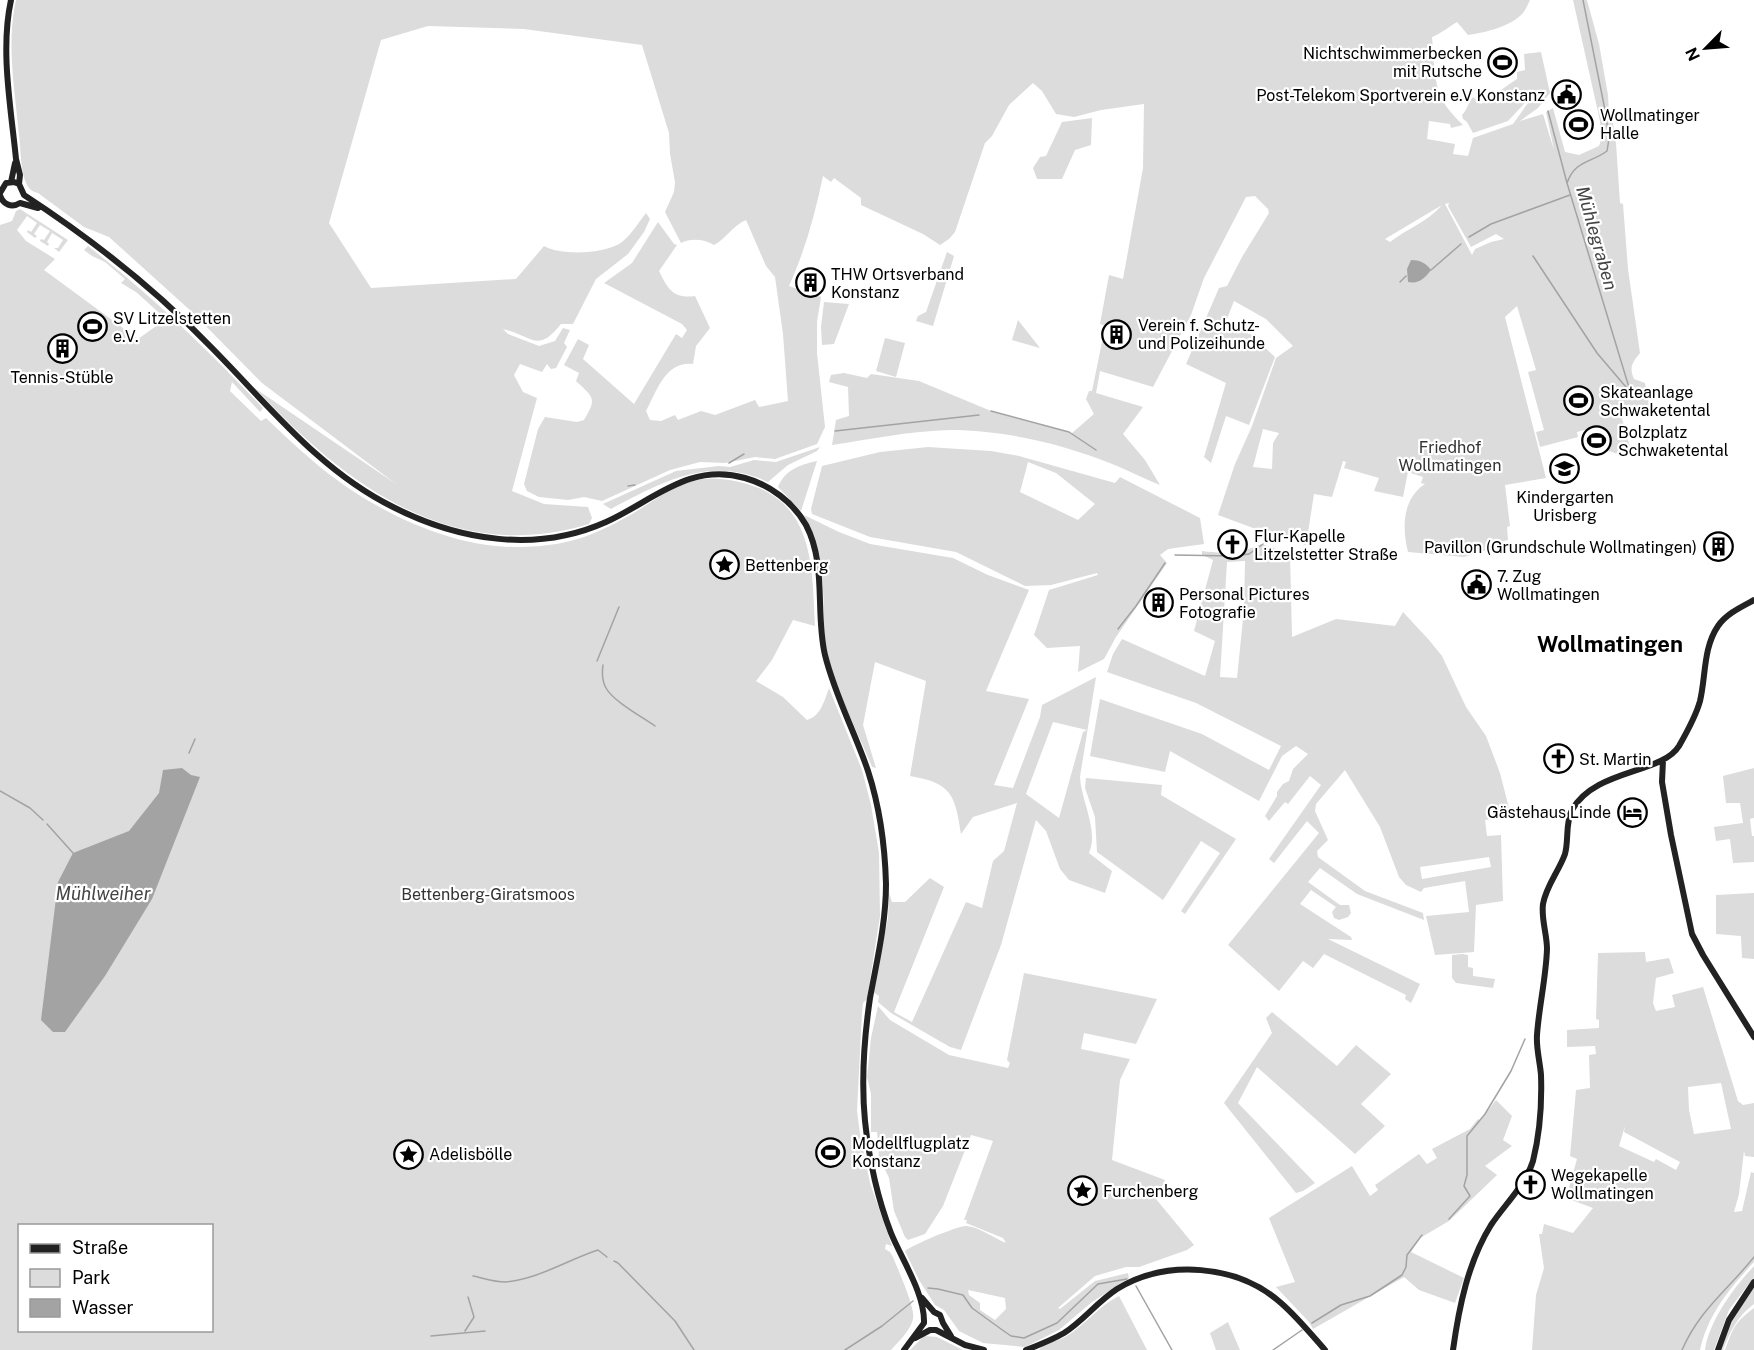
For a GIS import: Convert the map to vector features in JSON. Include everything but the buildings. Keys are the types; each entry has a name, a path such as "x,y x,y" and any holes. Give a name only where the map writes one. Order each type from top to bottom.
{"main road":[{"path":"11,0 6,49 19,184 24,195 132,274 165,302 319,457 367,493 422,520 472,535 521,541 566,536 597,526 668,487 700,475 724,474 743,477 772,489 800,516 808,529 819,579 824,650 838,696 867,768 881,822 885,856 886,892 864,1047 865,1120 870,1154 883,1210 920,1295 925,1320 933,1330 951,1336 965,1345 984,1350"},
{"path":"16,159 11,182 1,190 3,202 8,206 15,206 24,195"},
{"path":"11,182 19,184"},
{"path":"20,202 41,208"},
{"path":"1453,1350 1459,1314 1474,1258 1492,1223 1521,1186 1532,1164 1539,1134 1541,1078 1537,1036 1547,946 1542,910 1547,891 1565,852 1571,812 1600,783 1663,760 1676,751 1695,715 1700,700 1705,664 1716,628 1727,616 1754,600"},
{"path":"1663,760 1662,782 1692,934 1754,1037"},
{"path":"1026,1350 1065,1332 1100,1301 1119,1288 1159,1273 1188,1269 1227,1275 1257,1287 1281,1302 1325,1350"},
{"path":"1718,1350 1729,1320 1754,1282"},
{"path":"920,1295 934,1312 940,1315 951,1336"},
{"path":"904,1350 929,1313 934,1312"},
{"path":"914,1338 940,1328 943,1323"}],"green space":[{"name":"Friedhof Wollmatingen","path":"16,0 1530,0 1518,18 1497,28 1468,35 1457,22 1432,37 1434,69 1439,92 1446,106 1463,125 1451,128 1450,124 1429,121 1427,139 1455,144 1453,154 1468,156 1473,138 1513,124 1538,89 1508,121 1473,133 1462,115 1473,97 1481,104 1517,79 1517,72 1525,70 1524,54 1541,52 1550,93 1538,108 1520,121 1543,114 1554,150 1546,112 1553,108 1565,152 1579,155 1599,146 1601,140 1600,121 1573,0 1587,0 1599,44 1609,115 1613,123 1616,143 1620,203 1623,204 1628,269 1640,353 1633,362 1632,371 1634,379 1645,383 1651,415 1642,417 1639,411 1621,415 1630,447 1618,454 1609,451 1593,456 1585,430 1577,432 1578,437 1540,447 1536,432 1544,430 1528,372 1536,370 1517,306 1505,317 1546,478 1505,485 1510,526 1507,527 1508,540 1499,542 1499,546 1464,557 1408,552 1405,533 1406,515 1412,498 1425,484 1421,483 1423,477 1408,472 1403,497 1374,491 1379,478 1344,468 1346,462 1343,461 1332,497 1314,494 1306,545 1218,515 1276,358 1293,346 1266,319 1234,301 1225,324 1252,335 1275,357 1249,425 1226,416 1211,463 1204,457 1226,383 1186,364 1219,288 1227,286 1269,213 1255,196 1246,197 1204,278 1191,315 1153,387 1100,371 1096,393 1143,407 1123,434 1145,460 1160,485 1072,450 1037,440 984,432 950,430 920,432 832,445 836,420 849,416 848,387 829,382 831,375 844,373 867,378 871,374 919,381 991,411 1072,433 1094,414 1086,399 1089,391 1092,391 1103,337 1106,337 1109,327 1100,324 1109,275 1123,279 1143,168 1144,104 1101,110 1074,117 1056,114 1042,91 1033,83 1009,105 992,136 985,143 955,232 940,245 923,234 861,205 861,198 834,178 831,182 823,176 809,232 789,286 821,297 817,322 817,353 825,427 817,444 775,459 755,457 725,463 700,462 670,470 602,501 584,497 568,500 539,497 527,491 524,484 538,429 545,417 577,422 584,420 591,407 590,395 576,381 579,373 564,365 578,339 589,345 583,359 634,404 676,334 682,338 687,330 682,324 604,283 632,263 658,222 677,245 659,271 665,283 676,294 695,296 710,328 696,346 693,364 675,367 663,379 646,411 650,420 661,421 675,415 678,420 701,411 715,415 755,400 759,407 788,401 783,334 775,277 766,266 746,220 714,245 698,240 681,243 665,212 674,192 675,182 669,133 642,45 524,29 428,26 381,40 329,223 371,288 516,279 544,246 572,252 605,249 622,242 646,213 650,219 644,232 628,254 596,279 573,324 561,324 553,333 540,341 503,329 508,334 539,346 555,341 563,328 570,330 564,343 567,347 556,368 551,369 547,364 542,372 520,364 514,375 523,392 537,398 512,491 544,504 588,507 592,518 589,524 539,534 492,534 447,525 404,508 364,485 326,456 256,389 396,484 262,383 192,312 109,237 84,227 29,188 22,167 14,84 13,17","holes":["1449,203 1448,206 1471,247 1496,234 1504,239 1475,249 1472,255 1445,204","1442,205 1430,216 1390,242 1385,239","1263,429 1279,433 1273,443 1272,469 1253,467"]},
{"path":"1092,118 1091,145 1075,150 1062,179 1037,179 1033,168 1040,157 1046,156 1062,122"},
{"name":"Bettenberg-Giratsmoos","path":"20,209 68,240 59,252 54,248 58,248 63,240 52,233 47,242 48,246 40,241 44,240 50,231 40,225 34,234 37,236 35,238 27,232 28,230 31,232 37,223 27,216 17,230 26,241 55,259 44,270 138,339 166,319 136,292 121,283 125,279 105,262 84,250 88,246 157,303 221,365 263,408 260,412 232,382 230,391 261,421 266,418 313,461 356,493 381,508 433,531 486,545 532,547 549,545 578,539 607,528 678,486 713,478 747,484 769,493 786,506 798,522 810,561 815,626 793,620 772,660 756,681 783,697 807,720 819,712 829,688 862,770 871,805 879,853 880,916 867,999 863,1003 857,1111 870,1183 892,1246 886,1244 885,1249 893,1257 913,1314 909,1328 891,1350 0,1350 0,225 12,221 16,211"},
{"path":"947,252 954,256 933,326 916,321 918,316 926,312"},
{"path":"824,302 849,304 834,344 822,345 821,327"},
{"path":"1018,320 1040,348 1012,340"},
{"path":"885,338 905,343 896,377 876,371"},
{"path":"820,447 817,451 788,465 768,482 747,474 726,471 706,472 668,481 611,509 603,504 676,471 719,466 730,467 754,460 776,462"},
{"path":"928,447 991,451 1019,456 1115,483 1120,477 1200,518 1204,544 1168,549 1160,555 1167,563 1116,637 1104,659 1078,672 1080,646 1047,648 1034,635 1049,590 1098,575 1097,573 1051,585 1025,586 956,552 870,537 812,514 811,509 822,466 880,452","holes":["1028,462 1056,473 1095,504 1078,520 1020,492"]},
{"path":"817,461 801,511 778,487 793,469"},
{"path":"804,515 870,544 953,558 988,575 1029,590 986,691 1029,699 994,785 1013,788 1040,717 1042,705 1096,677 1080,777 1091,825 1092,844 1089,853 1112,871 1105,893 1069,880 1060,869 1046,831 1036,820 1001,945 961,1050 950,1047 891,1013 878,1002 879,996 873,992 888,918 889,893 892,902 905,902 930,878 944,887 894,1012 912,1022 966,902 982,908 993,861 1004,851 1017,803 973,817 961,834 956,809 949,793 935,783 910,776 926,681 875,662 863,725 876,768 872,767 831,666 825,632 821,569 816,545","holes":["1053,722 1087,730 1083,732 1059,818 1026,794"]},
{"path":"1262,544 1290,554 1292,637 1336,619 1395,626 1403,612 1442,656 1466,707 1486,736 1500,773 1511,816 1485,820 1487,836 1501,835 1503,901 1476,905 1474,952 1435,955 1426,916 1469,912 1465,881 1424,888 1421,892 1406,885 1399,877 1380,827 1345,770 1316,804 1315,811 1328,840 1317,851 1318,857 1365,891 1423,913 1424,920 1357,894 1320,868 1308,882 1340,905 1349,905 1351,913 1348,917 1339,920 1334,918 1332,912 1336,907 1311,890 1300,904 1351,937 1352,940 1328,939 1420,984 1411,1003 1405,999 1406,995 1324,954 1313,968 1303,961 1279,991 1228,945 1319,833 1307,821 1274,863 1269,859 1321,785 1310,776 1288,804 1285,802 1269,821 1265,816 1277,792 1283,784 1289,781 1293,769 1308,754 1296,746 1282,756 1259,801 1170,751 1165,772 1090,756 1100,699 1202,734 1269,770 1281,746 1196,703 1107,672 1113,654 1122,639 1205,676 1215,641 1194,631 1213,560 1202,555 1202,551 1233,552","holes":["1245,561 1244,609 1237,678 1220,677 1227,562","1489,857 1491,867 1422,879 1420,867"]},
{"path":"1754,768 1754,818 1750,819 1752,836 1754,836 1754,862 1733,863 1730,839 1716,841 1714,827 1743,823 1740,803 1726,803 1723,776"},
{"path":"1086,778 1162,785 1161,795 1236,839 1185,914 1181,911 1220,853 1201,841 1163,900 1097,852 1095,817 1085,788"},
{"path":"1754,893 1754,959 1742,958 1741,936 1716,934 1716,895"},
{"path":"1645,952 1646,962 1669,958 1674,973 1656,978 1653,1003 1656,1011 1675,1007 1672,995 1703,987 1738,1101 1743,1105 1754,1103 1754,1157 1745,1156 1744,1151 1739,1194 1734,1212 1742,1211 1751,1172 1754,1173 1754,1262 1728,1292 1714,1313 1700,1350 1532,1350 1536,1295 1544,1268 1539,1234 1542,1234 1544,1224 1573,1233 1593,1208 1566,1198 1577,1159 1570,1156 1576,1090 1590,1088 1589,1055 1596,1054 1595,1046 1567,1047 1567,1030 1599,1028 1599,1020 1596,1019 1598,953","holes":["1721,1083 1731,1129 1694,1134 1689,1110 1688,1087","1625,1126 1624,1132 1680,1162 1676,1170 1656,1159 1654,1162 1619,1146"]},
{"path":"1452,955 1468,955 1468,967 1473,968 1473,976 1495,979 1493,988 1456,983 1452,978"},
{"path":"1024,973 1157,999 1136,1044 1084,1033 1081,1049 1130,1059 1120,1080 1112,1160 1165,1180 1156,1199 1194,1245 1187,1250 1139,1267 1126,1267 1095,1276 1058,1308 1060,1309 1095,1281 1128,1273 1129,1278 1092,1302 1059,1330 1025,1347 983,1343 959,1331 944,1310 935,1305 919,1280 905,1251 936,1236 967,1226 1006,1243 1003,1238 966,1223 967,1220 964,1220 993,1141 971,1135 943,1206 925,1234 908,1240 894,1211 889,1178 879,1157 877,1132 871,1132 871,1094 867,1077 871,1038 878,1006 890,1020 949,1055 1008,1068 1010,1063 1007,1060","holes":["968,1290 1005,1298 1006,1309 995,1320 980,1310 980,1303 969,1295"]},
{"path":"1272,1012 1337,1066 1356,1045 1391,1074 1361,1104 1385,1126 1355,1154 1257,1067 1238,1103 1315,1183 1296,1193 1224,1103 1272,1033 1266,1018"},
{"path":"1496,1100 1512,1116 1503,1140 1512,1146 1485,1166 1497,1175 1449,1221 1420,1238 1411,1252 1464,1278 1455,1303 1419,1290 1404,1277 1313,1329 1276,1287 1295,1282 1269,1218 1352,1166 1370,1196 1378,1190 1375,1185 1419,1154 1427,1164 1437,1158 1432,1149 1470,1129 1478,1119 1480,1121"},
{"path":"1754,1266 1754,1277 1729,1310 1714,1350 1705,1350 1717,1316 1738,1284"},
{"path":"1754,1286 1754,1304 1739,1319 1723,1350 1720,1350 1735,1313"},
{"path":"1119,1296 1147,1350 1039,1350 1044,1345 1062,1339"},
{"path":"1754,1308 1754,1350 1725,1350 1735,1326"},
{"path":"1228,1322 1240,1350 1216,1350 1210,1333"},
{"path":"924,1336 937,1337 963,1350 910,1350"}],"water":[{"path":"1411,260 1422,262 1431,270 1424,278 1408,282 1407,269"},
{"name":"Mühlweiher","path":"182,768 191,775 200,777 152,899 105,976 65,1032 53,1032 41,1020 58,882 73,853 129,831 159,793 163,770"}],"waterway":[{"name":"Mühlegraben","path":"1583,0 1609,139 1607,151 1579,166 1567,183 1631,394"},
{"path":"1548,111 1567,183"},
{"path":"1469,237 1491,224 1570,195"},
{"path":"1431,270 1461,244"},
{"path":"1533,256 1597,353 1631,393"},
{"path":"1400,282 1406,276"},
{"path":"991,411 1069,432 1096,450"},
{"path":"835,431 979,415"},
{"path":"729,463 744,454"},
{"path":"628,486 635,485"},
{"path":"1175,555 1233,556 1249,554 1263,544"},
{"path":"1118,629 1165,563"},
{"path":"597,661 619,607"},
{"path":"603,665 602,674 610,693 655,726"},
{"path":"189,753 195,739"},
{"path":"0,791 30,808 43,820"},
{"path":"47,824 73,853"},
{"path":"1449,1219 1470,1196 1464,1186 1467,1175 1467,1136 1485,1114 1511,1071 1525,1039"},
{"path":"1312,1323 1341,1305 1370,1296 1402,1275 1406,1267 1407,1255 1422,1235"},
{"path":"473,1276 505,1282 530,1277 598,1250 607,1257"},
{"path":"1682,1350 1697,1323 1754,1257"},
{"path":"614,1261 675,1321 694,1350"},
{"path":"928,1288 963,1295 972,1308 1001,1329 1011,1336 1024,1338 1057,1323 1098,1284 1127,1279"},
{"path":"1136,1286 1172,1350"},
{"path":"465,1331 474,1317 468,1297"},
{"path":"845,1350 882,1326 913,1301"},
{"path":"1273,1350 1302,1330"},
{"path":"431,1336 485,1331"}],"place":[{"name":"Nichtschwimmerbecken mit Rutsche","path":"1503,62"},
{"name":"Post-Telekom Sportverein e.V Konstanz","path":"1566,95"},
{"name":"Wollmatinger Halle","path":"1579,124"},
{"name":"THW Ortsverband Konstanz","path":"810,283"},
{"name":"SV Litzelstetten e.V.","path":"92,327"},
{"name":"Verein f. Schutz- und Polizeihunde","path":"1117,334"},
{"name":"Tennis-Stüble","path":"62,349"},
{"name":"Skateanlage Schwaketental","path":"1579,401"},
{"name":"Bolzplatz Schwaketental","path":"1597,441"},
{"name":"Kindergarten Urisberg","path":"1565,469"},
{"name":"Flur-Kapelle Litzelstetter Straße","path":"1233,545"},
{"name":"Pavillon (Grundschule Wollmatingen)","path":"1718,547"},
{"name":"Bettenberg","path":"724,565"},
{"name":"7. Zug Wollmatingen","path":"1476,585"},
{"name":"Personal Pictures Fotografie","path":"1158,603"},
{"name":"St. Martin","path":"1558,759"},
{"name":"Gästehaus Linde","path":"1632,812"},
{"name":"Modellflugplatz Konstanz","path":"831,1152"},
{"name":"Adelisbölle","path":"408,1154"},
{"name":"Wegekapelle Wollmatingen","path":"1530,1184"},
{"name":"Furchenberg","path":"1082,1191"}],"district":[{"name":"Wollmatingen","path":"1610,644"}]}
